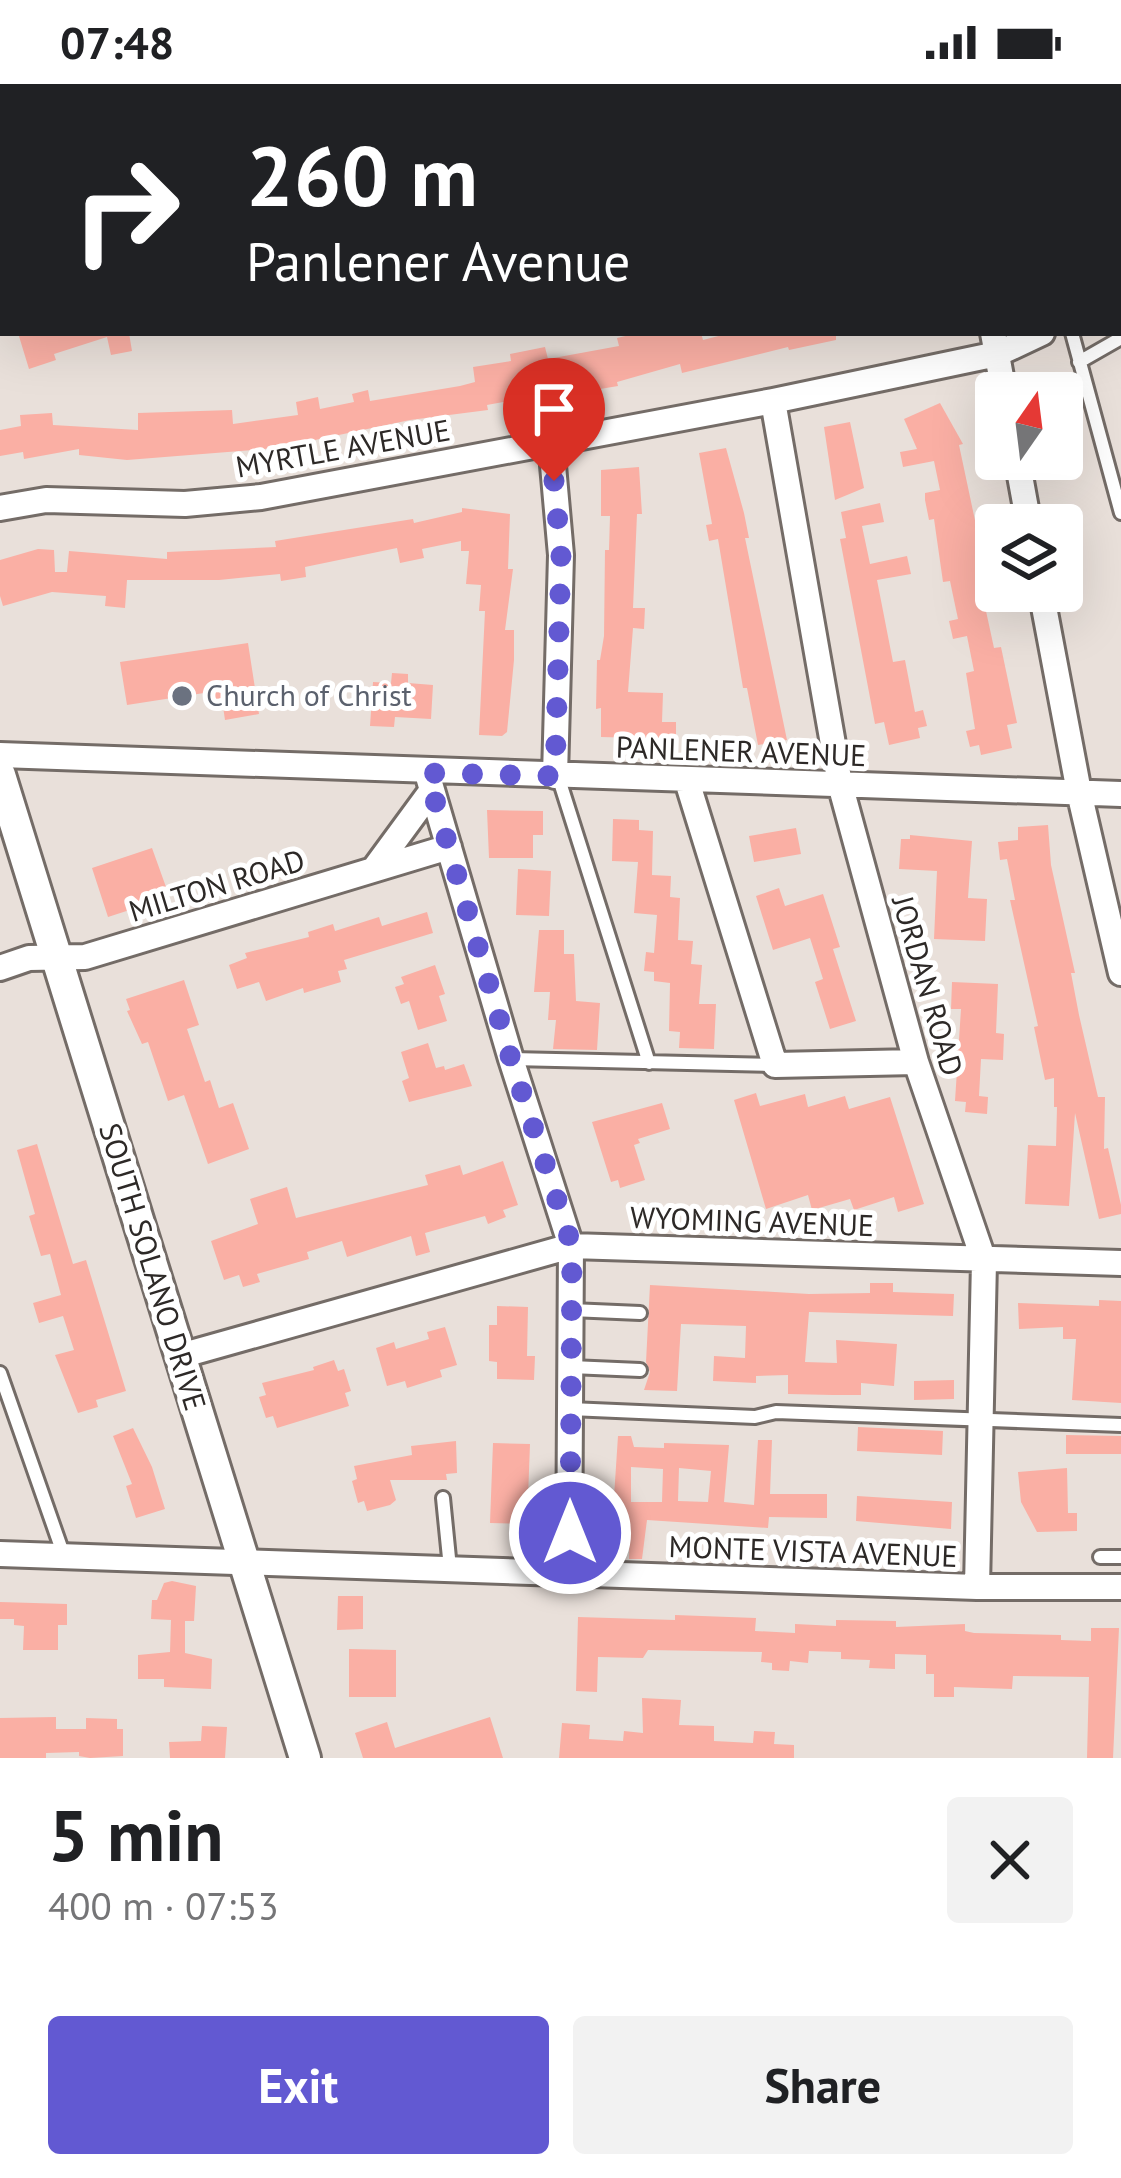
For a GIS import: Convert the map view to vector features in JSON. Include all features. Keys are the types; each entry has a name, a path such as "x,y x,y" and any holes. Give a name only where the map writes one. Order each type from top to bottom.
{"street":[{"name":"MYRTLE AVENUE","path":"0,508 46,500 185,503 261,496 773,401 1028,336"},
{"name":"JORDAN ROAD","path":"773,401 840,784 916,1062 984,1261 977,1587"},
{"path":"551,443 561,555 556,776"},
{"path":"1045,612 1079,791 1119,958"},
{"name":"PANLENER AVENUE","path":"0,755 429,782 556,776 1121,794"},
{"name":"SOUTH SOLANO DRIVE","path":"0,776 305,1758"},
{"path":"687,781 775,1065 916,1062"},
{"path":"429,782 572,1246 569,1574"},
{"path":"374,869 429,782"},
{"name":"MILTON ROAD","path":"0,968 29,958 85,957 449,847"},
{"name":"WYOMING AVENUE","path":"180,1356 572,1246 1121,1263"},
{"name":"MONTE VISTA AVENUE","path":"0,1555 977,1587 1121,1587"}],"lane":[{"path":"1073,336 1121,513"},
{"path":"1079,362 1121,338"},
{"path":"556,776 649,1063"},
{"path":"511,1059 775,1065"},
{"path":"571,1310 640,1312"},
{"path":"571,1367 640,1370"},
{"path":"0,1373 64,1556"},
{"path":"570,1409 1121,1426"},
{"path":"443,1498 450,1570"},
{"path":"1100,1557 1121,1558"}],"building":[{"path":"19,336 130,336 132,351 111,355 107,337 54,354 56,360 29,369"},
{"path":"836,336 836,340 682,373 680,364 617,382 618,386 541,399 540,395 487,405 488,410 410,420 277,448 127,460 79,455 79,449 24,459 23,452 0,456 0,430 21,426 20,415 52,413 53,425 138,430 138,413 232,410 233,424 298,415 296,402 318,397 320,409 354,402 352,394 368,390 370,401 460,386 475,382 473,367 511,361 510,354 545,347 548,359 619,346 617,338"},
{"path":"940,403 963,444 959,445 975,520 975,612 986,612 994,648 1001,647 1017,723 1007,725 1012,748 981,755 979,745 970,747 966,731 975,729 966,673 974,671 967,636 953,639 949,621 958,619 950,581 943,582 934,519 929,520 925,500 925,493 940,490 934,461 903,467 900,452 917,449 904,419"},
{"path":"850,422 864,488 835,500 824,427"},
{"path":"726,448 744,513 749,538 745,538 787,740 758,745 747,688 743,688 718,539 709,541 706,525 712,524 699,453"},
{"path":"639,467 642,514 637,514 633,608 645,608 644,629 633,628 628,692 663,693 662,722 676,722 676,739 601,737 601,708 596,709 610,516 601,516 601,470"},
{"path":"880,503 884,522 862,526 870,564 907,556 911,574 877,580 893,662 905,660 915,712 923,710 927,726 918,728 920,738 889,745 884,722 875,724 840,539 846,538 841,512"},
{"path":"462,508 510,514 508,569 513,569 505,630 514,630 514,660 507,732 502,736 479,735 485,611 479,611 481,585 466,584 469,551 461,551 461,541 422,549 424,558 400,563 397,548 305,567 306,577 281,581 280,574 219,580 127,580 125,608 105,606 106,596 52,592 3,606 0,596 0,560 38,549 54,550 55,572 67,572 69,551 167,559 167,552 276,547 275,541 413,519 414,523 462,512"},
{"path":"248,643 259,714 225,720 222,700 206,702 204,693 127,705 120,662"},
{"path":"392,673 408,674 408,683 433,685 431,719 395,717 394,727 370,726 373,682 391,683"},
{"path":"487,810 543,811 543,835 533,835 533,858 489,858"},
{"path":"613,819 639,820 639,830 653,831 652,875 671,876 670,897 680,898 678,940 693,941 691,964 702,965 699,1004 716,1004 714,1049 679,1048 680,1032 669,1031 670,983 654,981 654,972 644,971 646,952 654,953 657,915 634,913 638,862 612,861"},
{"path":"1048,825 1079,1015 1098,1097 1105,1097 1104,1149 1108,1148 1121,1205 1121,1214 1099,1219 1075,1113 1069,1206 1025,1204 1028,1145 1056,1146 1057,1107 1054,1078 1045,1080 1010,900 1015,900 1007,859 1000,860 998,842 1018,840 1018,827"},
{"path":"796,828 801,854 754,862 749,836"},
{"path":"910,835 972,841 968,898 987,899 985,941 934,939 937,871 899,869 901,839 910,839"},
{"path":"152,848 166,887 142,896 145,905 108,917 92,868"},
{"path":"518,869 551,871 549,916 516,915"},
{"path":"779,888 785,906 823,894 840,947 833,949 856,1021 830,1029 815,982 823,979 810,938 773,950 756,896"},
{"path":"427,912 433,933 344,960 347,969 338,971 341,982 266,1001 259,982 237,989 229,965 247,958 245,953 309,937 308,932 333,924 335,931 379,917 382,926"},
{"path":"539,930 564,930 564,954 574,954 576,1001 600,1003 597,1050 553,1049 556,1020 548,1020 550,992 534,992"},
{"path":"435,965 445,994 439,996 447,1021 418,1030 409,1001 401,1004 395,987 404,984 401,977"},
{"path":"184,980 199,1025 187,1029 205,1082 210,1080 219,1108 233,1103 249,1149 208,1164 184,1095 168,1101 148,1042 142,1044 127,1011 126,999"},
{"path":"952,982 998,984 996,1033 1004,1034 1003,1060 981,1059 979,1096 988,1097 987,1114 965,1112 966,1102 955,1101 961,1009 951,1009"},
{"path":"428,1043 436,1068 464,1064 472,1086 409,1102 402,1081 409,1078 401,1052"},
{"path":"756,1093 760,1106 805,1094 808,1107 845,1096 849,1109 890,1097 924,1204 898,1212 894,1197 854,1210 850,1199 812,1210 808,1195 766,1209 734,1100"},
{"path":"662,1103 670,1129 638,1139 640,1143 634,1145 645,1180 620,1188 618,1180 611,1182 592,1122"},
{"path":"37,1144 73,1264 86,1260 126,1391 96,1400 98,1407 78,1413 55,1355 74,1350 63,1316 39,1323 33,1303 61,1295 50,1254 41,1256 17,1150"},
{"path":"503,1161 518,1205 503,1210 506,1217 488,1224 485,1216 425,1233 430,1252 416,1256 411,1236 347,1257 342,1241 307,1252 309,1259 257,1274 260,1282 243,1287 239,1275 224,1280 211,1241 258,1224 250,1199 287,1187 296,1218 428,1185 425,1175 460,1165 463,1175"},
{"path":"870,1283 893,1283 893,1292 954,1294 953,1316 809,1312 805,1362 837,1363 836,1340 897,1344 894,1386 861,1383 861,1395 788,1394 788,1375 756,1376 756,1383 713,1381 714,1356 745,1358 746,1326 681,1324 677,1391 644,1390 650,1372 646,1362 650,1285 809,1294 870,1293"},
{"path":"1099,1300 1121,1301 1121,1403 1072,1400 1076,1339 1063,1339 1063,1327 1019,1329 1018,1303 1099,1306"},
{"path":"497,1306 528,1307 527,1356 535,1356 534,1380 497,1379 497,1362 489,1361 489,1325 497,1325"},
{"path":"445,1327 457,1365 440,1370 442,1377 407,1388 405,1381 387,1386 376,1348 394,1342 396,1349 429,1339 427,1332"},
{"path":"334,1360 338,1371 344,1369 351,1391 345,1393 349,1406 277,1428 273,1416 266,1418 259,1397 266,1395 262,1383"},
{"path":"954,1380 954,1399 914,1400 914,1381"},
{"path":"858,1427 943,1431 942,1455 857,1451"},
{"path":"133,1428 165,1509 136,1518 126,1486 132,1484 113,1436"},
{"path":"1066,1435 1121,1436 1121,1454 1066,1454"},
{"path":"618,1436 631,1436 634,1447 729,1445 724,1502 754,1505 758,1440 772,1440 770,1494 827,1494 827,1518 769,1517 768,1528 647,1520 642,1559 629,1559 630,1523 616,1522","holes":["631,1467 663,1469 662,1502 631,1502","679,1468 711,1471 708,1502 678,1501"]},
{"path":"456,1441 457,1473 446,1474 447,1480 390,1480 396,1500 390,1505 367,1511 364,1501 358,1503 352,1481 357,1479 354,1466 412,1455 411,1446"},
{"path":"493,1443 530,1444 527,1524 490,1523"},
{"path":"1067,1468 1068,1513 1077,1513 1077,1531 1037,1532 1021,1502 1018,1472"},
{"path":"857,1496 952,1502 951,1529 856,1521"},
{"path":"164,1583 196,1586 194,1621 185,1621 185,1653 212,1659 211,1689 164,1687 164,1679 138,1679 138,1655 170,1652 171,1620 151,1619 152,1600 157,1600"},
{"path":"338,1596 363,1596 363,1629 337,1630"},
{"path":"0,1602 67,1604 67,1625 58,1625 58,1650 23,1650 24,1626 14,1625 14,1619 0,1619"},
{"path":"675,1615 756,1618 755,1631 795,1633 795,1624 896,1621 896,1627 965,1624 965,1631 974,1633 1061,1635 1061,1640 1091,1641 1091,1628 1119,1628 1113,1758 1087,1758 1089,1677 1013,1676 1012,1689 954,1687 954,1697 934,1697 934,1674 926,1674 926,1655 895,1654 895,1669 869,1668 870,1660 841,1659 841,1652 809,1651 808,1663 790,1661 789,1671 772,1670 772,1663 761,1662 762,1652 648,1650 643,1658 598,1657 597,1692 576,1691 578,1617 675,1620"},
{"path":"349,1649 396,1650 396,1697 349,1697"},
{"path":"642,1698 681,1700 679,1725 714,1726 714,1741 753,1743 754,1731 775,1732 774,1744 794,1745 794,1758 559,1758 562,1723 590,1725 589,1739 623,1741 624,1731 643,1733"},
{"path":"56,1717 56,1729 86,1729 86,1718 117,1719 117,1729 123,1729 123,1756 90,1758 79,1752 0,1758 0,1718"},
{"path":"490,1717 503,1758 363,1758 355,1733 387,1722 395,1748"},
{"path":"202,1726 227,1727 225,1758 170,1758 169,1742 201,1741"}],"place":[{"name":"Church of Christ","path":"182,696"}],"route":[{"path":"554,481 561,555 555,776 427,773 572,1246 570,1533"}]}
